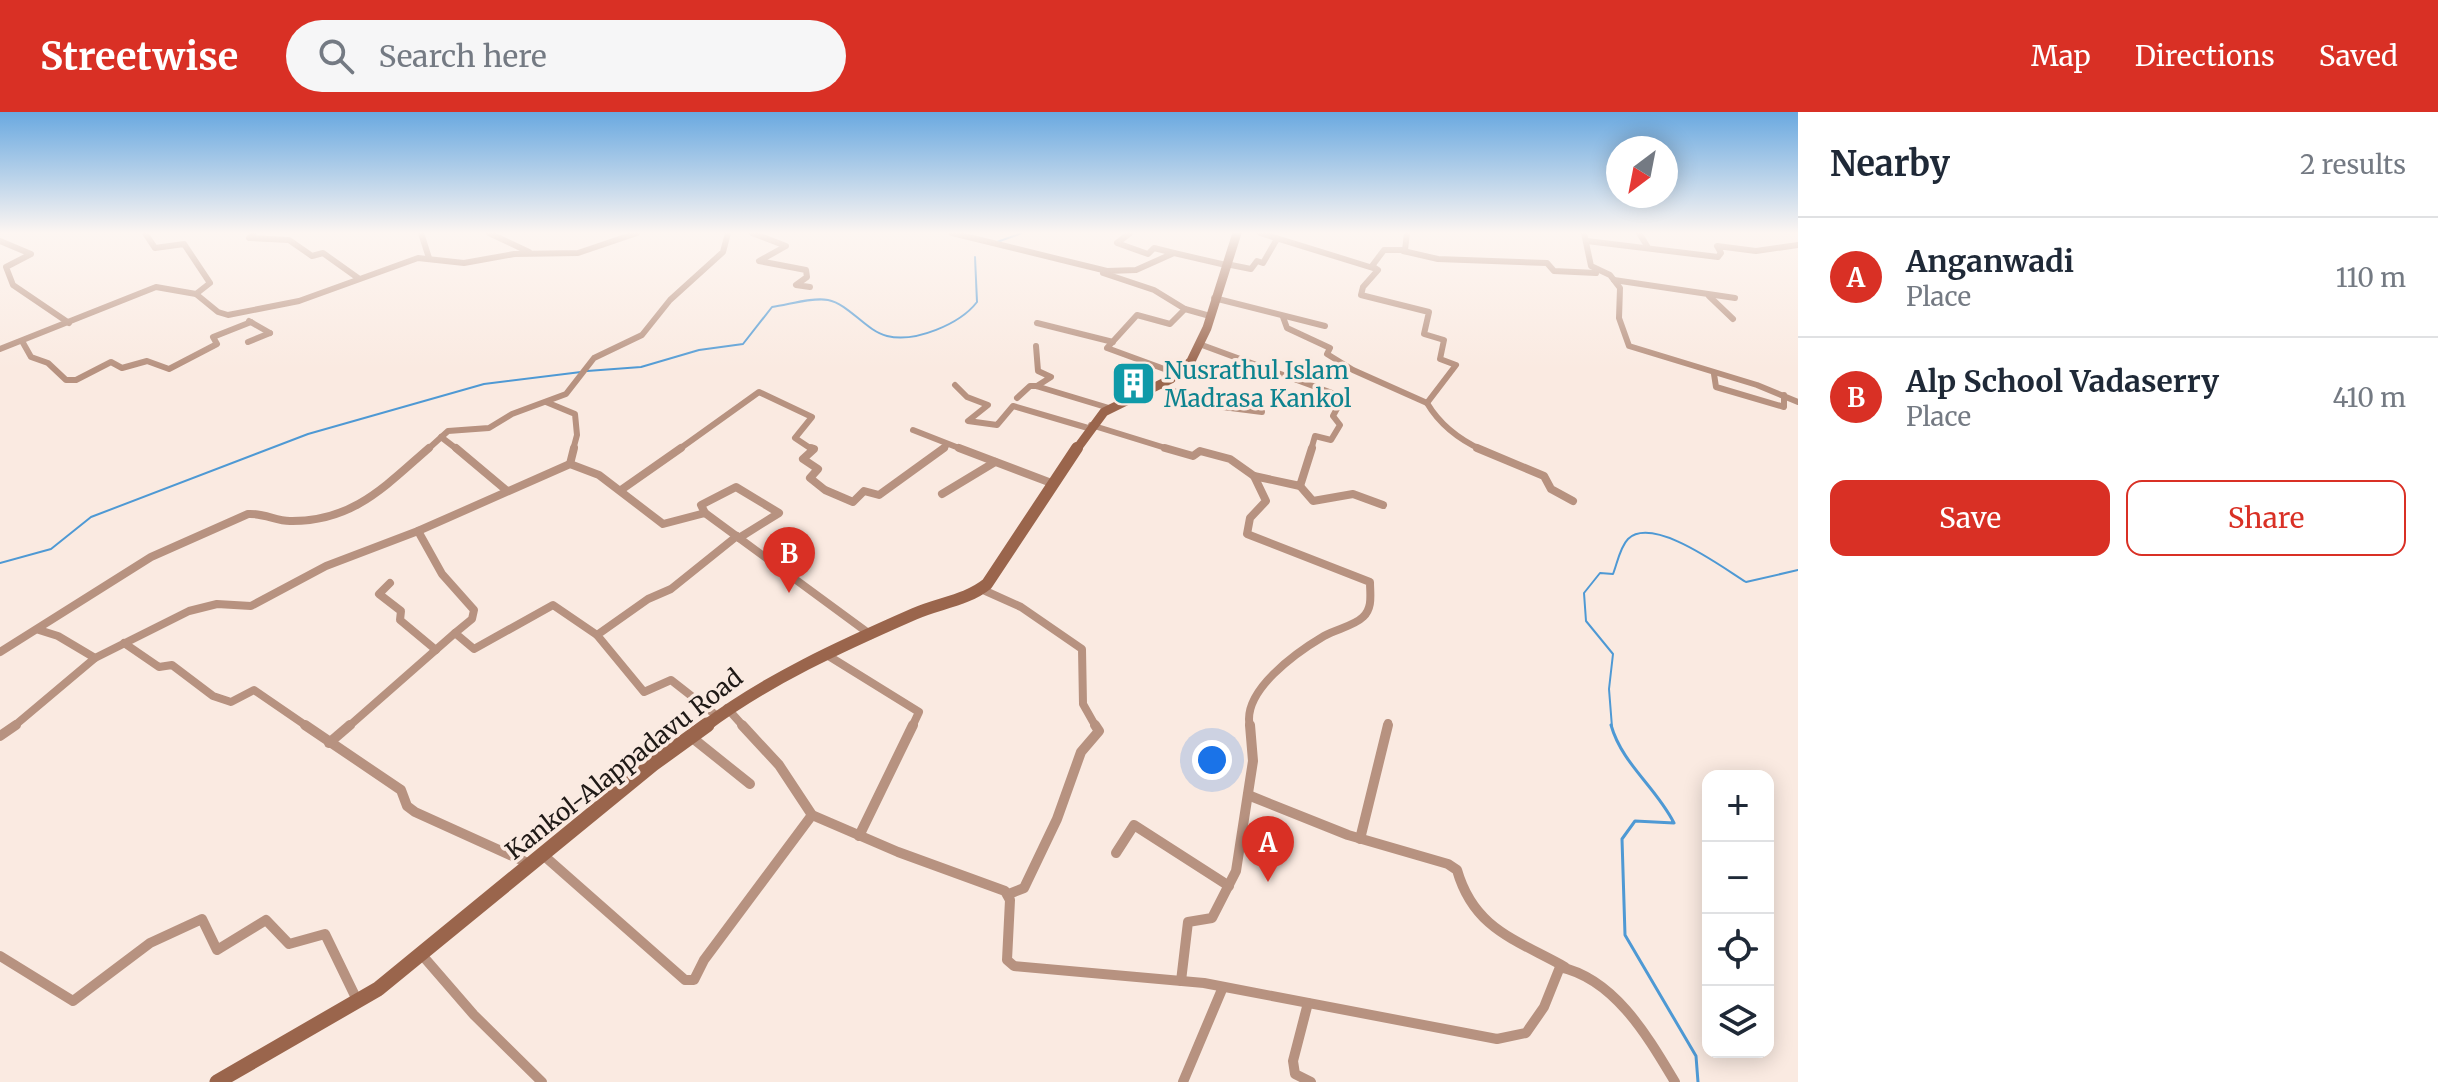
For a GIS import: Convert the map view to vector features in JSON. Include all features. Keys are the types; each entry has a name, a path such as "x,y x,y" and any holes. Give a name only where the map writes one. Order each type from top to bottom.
{"main road":[{"path":"981,589 1003,564 1089,426 1109,408 1160,385 1191,363 1202,345 1221,278"},
{"name":"Kankol-Alappadavu Road","path":"217,1082 358,1002 422,955 689,735 759,687 917,612 981,589"}],"street":[{"path":"10,278 13,285 69,323"},
{"path":"196,294 210,283 207,278"},
{"path":"0,349 150,288 196,294 218,312 234,313 299,301 357,278"},
{"path":"0,652 151,557 248,514 264,513 288,521 343,514 373,496 448,431 489,428 512,414 566,394 594,358 642,335 670,300 694,278"},
{"path":"805,278 796,285 810,287"},
{"path":"1122,278 1154,290 1185,309 1210,316"},
{"path":"1371,278 1361,295 1429,312 1424,334 1444,340 1440,359 1456,365 1427,403"},
{"path":"1614,280 1735,298"},
{"path":"1614,280 1620,288 1619,318 1629,346 1664,361 1784,395 1798,402"},
{"path":"1709,295 1733,319"},
{"path":"1214,298 1325,326"},
{"path":"1178,374 1107,348 1137,315 1170,324 1185,309"},
{"path":"234,313 270,333 248,342"},
{"path":"1283,317 1287,328 1330,348 1327,354 1353,370 1427,403 1436,418 1462,441 1544,476 1551,489 1573,501"},
{"path":"22,341 31,357 48,363 66,380 76,380 111,362 122,368 147,361 169,369 217,344 213,337 251,322"},
{"path":"1037,323 1113,342"},
{"path":"1202,345 1343,397 1333,416 1340,425 1331,440 1315,436 1300,486"},
{"path":"1036,346 1038,371 1051,377 1036,386"},
{"path":"1714,374 1716,387 1784,407 1784,395"},
{"path":"955,385 967,397 988,405 968,421 997,425 1013,406 1193,456 1200,451 1211,452 1246,467 1266,501 1250,518 1247,534 1370,582 1373,591 1370,607 1363,618 1324,636 1267,679 1253,699 1248,718 1254,741 1236,871 1212,918 1188,922 1181,981"},
{"path":"1160,385 1207,405 1262,412"},
{"path":"1017,398 1030,386 1036,386 1109,408"},
{"path":"621,490 759,392 812,417 795,438 814,449 803,459 818,469 810,478 825,490 853,502 864,491 879,495 947,445"},
{"path":"545,402 575,414 577,435 570,464"},
{"path":"913,430 1054,484"},
{"path":"441,437 484,468 506,490"},
{"path":"942,494 995,462"},
{"path":"0,736 43,705 95,658 199,607 251,606 326,566 418,531 570,464 599,475 663,524 705,513"},
{"path":"1254,476 1300,486 1313,501 1353,494 1383,505"},
{"path":"597,635 648,599 671,589 738,537 779,513 736,487 701,505 705,513 738,537 794,575 872,636"},
{"path":"329,743 472,619 474,610 460,600 442,568 428,555 418,531"},
{"path":"390,583 379,594 381,599 401,611 400,620 436,650"},
{"path":"455,633 474,649 553,605 597,635 644,692 671,680 722,712 779,765 812,815 1009,894 1024,888 1057,819 1081,752 1099,731 1083,704 1082,649 1021,607 981,589"},
{"path":"39,630 58,636 95,658"},
{"path":"124,643 159,667 172,665 213,696 231,702 254,690 401,790 407,806 415,812 531,864"},
{"path":"827,655 919,712 920,717 859,836"},
{"path":"1360,839 1388,723"},
{"path":"689,735 750,784"},
{"path":"1248,795 1360,839 1457,870 1464,894 1483,921 1566,967 1580,971 1601,986 1650,1041 1675,1082"},
{"path":"542,854 685,980 694,980 754,890 812,815"},
{"path":"1116,853 1129,828 1134,825 1229,886"},
{"path":"1009,894 1007,960 1014,966 1223,987 1497,1039 1526,1033 1544,1007 1560,967 1566,967"},
{"path":"0,956 73,1001 150,943 202,919 217,950 266,920 289,944 325,934 358,1002"},
{"path":"422,955 474,1015 542,1082"},
{"path":"1183,1082 1223,987"},
{"path":"1308,1003 1293,1061 1295,1074 1311,1082"}],"waterway":[{"path":"587,371 641,367 699,350 743,344 772,307 815,300 836,302 872,329 887,336 923,334 960,318 977,302 976,278"},
{"path":"0,563 51,549 91,517 308,434 484,384 581,372"},
{"path":"1612,727 1609,689 1613,654 1586,621 1584,593 1600,573 1613,574 1628,539 1639,533 1670,538 1746,582 1798,570"},
{"path":"1611,725 1623,752 1674,823 1635,821 1622,839 1625,935 1696,1056 1698,1082"}],"place":[{"name":"Nusrathul Islam Madrasa Kankol","path":"1133,384"},
{"name":"Alp School Vadaserry","path":"789,593"},
{"name":"Anganwadi","path":"1268,882"}]}
